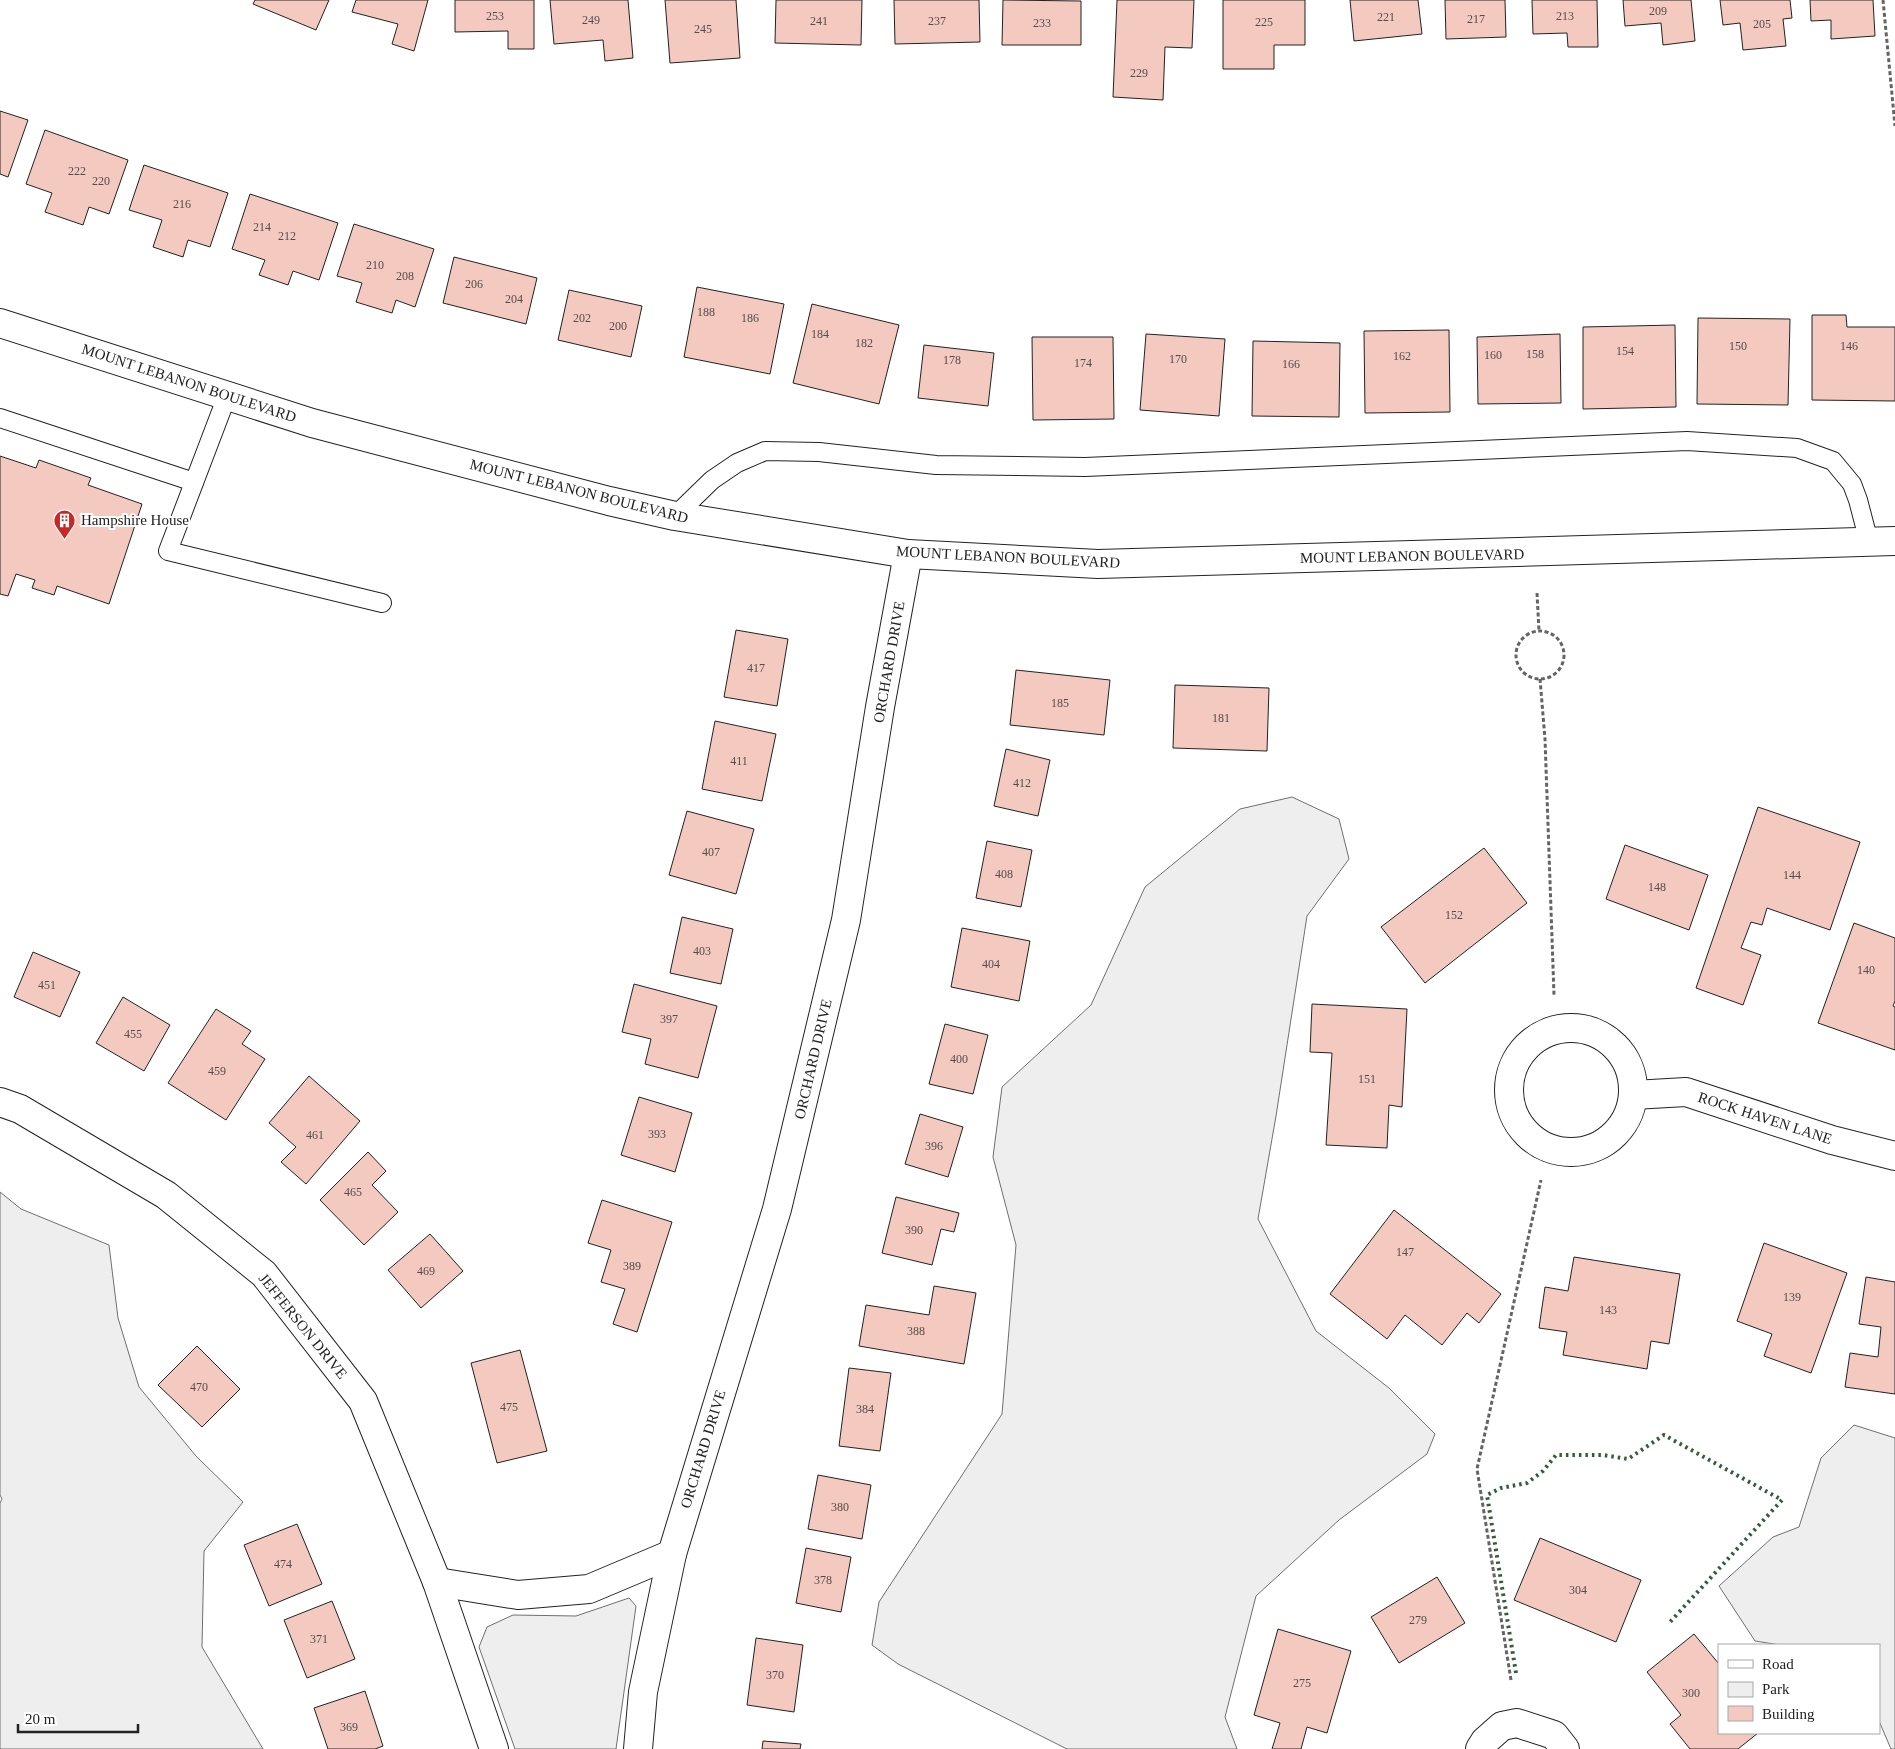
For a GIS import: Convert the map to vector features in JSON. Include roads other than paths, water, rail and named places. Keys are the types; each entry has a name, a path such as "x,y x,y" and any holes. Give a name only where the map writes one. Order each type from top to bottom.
{"street":[{"name":"MOUNT LEBANON BOULEVARD","path":"0,323 312,423 609,501 675,516 908,554 1098,564 1882,541"},
{"name":"ORCHARD DRIVE","path":"638,1749 643,1692 672,1554 777,1209 846,920 880,707 908,554"},
{"path":"1574,1028 1594,1032 1611,1043 1624,1057 1632,1075 1634,1095 1629,1114 1619,1130 1605,1143 1587,1151 1568,1153 1549,1149 1532,1139 1518,1124 1511,1107 1509,1087 1513,1068 1522,1051 1537,1038 1554,1030 1574,1028"},
{"name":"ROCK HAVEN LANE","path":"1634,1095 1686,1092 1832,1140 1895,1156"},
{"name":"JEFFERSON DRIVE","path":"0,1102 20,1109 166,1195 264,1274 363,1401 437,1582"},
{"path":"494,1749 437,1582 518,1595 589,1589 672,1554"},
{"path":"1480,1749 1485,1741 1502,1726 1517,1723 1554,1735 1565,1749"}],"lane":[{"path":"227,396 168,551 382,603"},
{"path":"0,418 194,482"},
{"path":"675,516 712,480 737,463 765,451 820,452 936,465 1085,466 1687,441 1797,448 1832,461 1852,484 1882,541"}],"place":[{"name":"Hampshire House","path":"65,539"}]}
